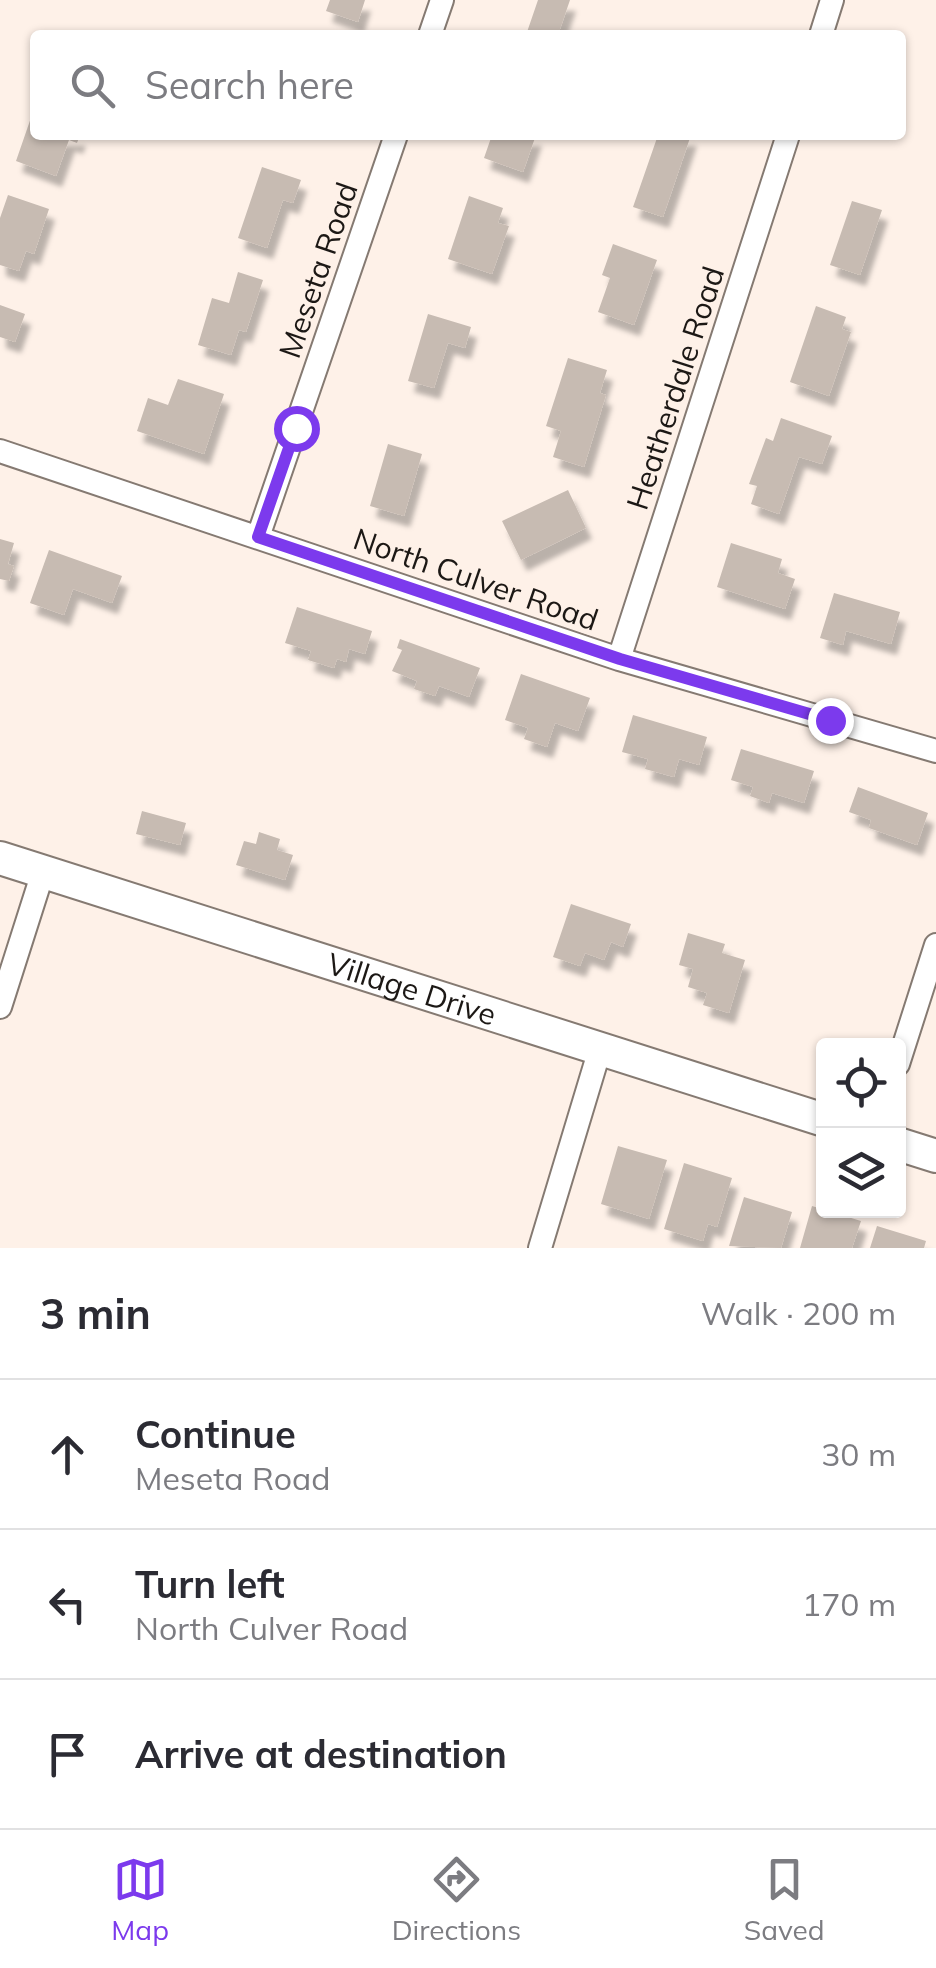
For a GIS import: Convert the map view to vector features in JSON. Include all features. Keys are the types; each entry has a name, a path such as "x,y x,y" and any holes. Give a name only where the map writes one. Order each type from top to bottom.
{"main road":[{"name":"Village Drive","path":"0,858 816,1117"},
{"path":"906,1147 936,1156"}],"street":[{"path":"432,30 442,0"},
{"path":"822,30 832,0"},
{"name":"Meseta Road","path":"258,537 394,140"},
{"name":"Heatherdale Road","path":"620,659 786,140"},
{"name":"North Culver Road","path":"0,451 620,659 936,751"},
{"path":"0,1007 43,872"},
{"path":"906,1039 936,945"},
{"path":"540,1248 600,1049"}],"building":[{"path":"330,0 365,0 358,22 326,11"},
{"path":"538,0 570,0 560,30 528,30"},
{"path":"30,121 30,140 69,140 56,176 16,161"},
{"path":"490,140 534,140 523,172 484,158"},
{"path":"656,140 689,140 663,217 633,207"},
{"path":"262,167 301,180 293,203 283,200 267,248 238,238"},
{"path":"8,195 49,209 34,254 26,251 19,271 0,265 0,218"},
{"path":"469,196 503,208 498,223 509,226 492,274 448,259"},
{"path":"852,201 882,210 860,275 830,265"},
{"path":"613,244 657,260 634,325 598,312 610,278 602,275"},
{"path":"238,272 263,280 246,332 239,330 231,355 198,345 212,298 229,303"},
{"path":"0,305 25,314 15,342 0,337"},
{"path":"816,306 846,317 842,329 851,332 829,396 790,382"},
{"path":"428,314 471,327 465,348 448,343 434,388 408,381"},
{"path":"568,358 607,370 600,393 606,395 584,467 553,457 561,431 546,426"},
{"path":"178,379 224,394 204,454 137,431 148,398 168,405"},
{"path":"781,418 832,436 822,464 799,457 779,514 751,504 757,486 749,484 766,438 773,441"},
{"path":"388,444 422,454 404,516 370,506"},
{"path":"568,490 586,528 521,560 502,521"},
{"path":"0,539 14,543 8,564 14,566 9,581 0,579"},
{"path":"731,543 782,559 778,573 795,579 785,609 717,587"},
{"path":"49,550 122,576 112,603 73,589 64,615 30,603"},
{"path":"834,593 900,612 891,644 846,631 843,645 820,638"},
{"path":"297,607 372,631 365,654 349,649 346,662 337,659 334,668 308,660 311,651 285,643"},
{"path":"400,639 480,668 469,697 439,686 435,696 414,689 417,681 392,671 402,650 397,648"},
{"path":"521,674 590,698 578,731 555,723 547,747 524,739 528,728 505,720"},
{"path":"633,715 707,737 699,765 679,759 674,777 645,769 648,759 622,752"},
{"path":"741,749 814,771 804,803 772,793 769,803 750,796 753,787 731,780"},
{"path":"858,787 928,813 917,845 869,828 871,820 849,812"},
{"path":"142,811 186,823 180,845 136,834"},
{"path":"259,832 280,839 277,850 293,855 285,880 236,865 244,841 256,844"},
{"path":"571,904 631,924 623,947 611,942 604,960 585,953 580,966 553,957"},
{"path":"688,933 725,944 722,953 745,960 729,1013 703,1005 707,993 688,987 693,969 679,965"},
{"path":"618,1146 667,1160 649,1219 601,1204"},
{"path":"684,1163 732,1178 717,1227 708,1224 703,1241 664,1229"},
{"path":"744,1197 792,1212 781,1248 729,1246"},
{"path":"812,1206 816,1207 816,1218 861,1221 852,1248 800,1248"},
{"path":"877,1226 926,1241 924,1248 870,1248"}],"route":[{"path":"296,428 258,537 620,659 830,720"}]}
